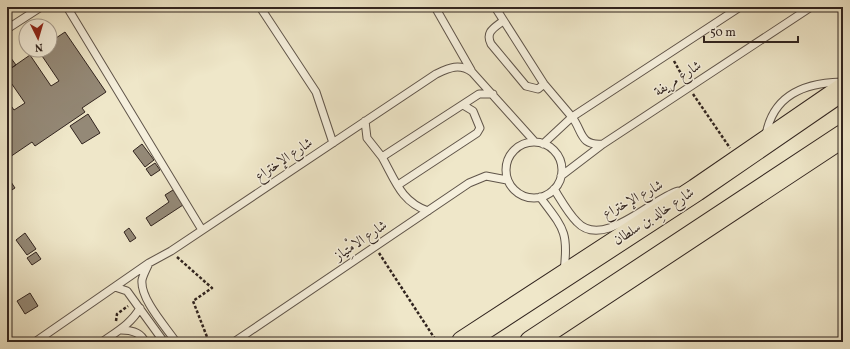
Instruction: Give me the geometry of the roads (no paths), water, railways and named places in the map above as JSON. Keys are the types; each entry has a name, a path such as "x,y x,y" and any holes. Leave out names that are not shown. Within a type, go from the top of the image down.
{"main road":[{"name":"شارع خالِد بن سلطان","path":"463,342 696,190 765,141 843,89"},
{"path":"531,342 843,136"}],"lane":[{"path":"7,29 41,7"},
{"path":"67,7 202,230"},
{"path":"260,7 316,92 333,143"},
{"path":"435,7 472,72 535,142"},
{"path":"494,7 544,84 577,124 578,131 582,138 588,143 603,144"},
{"path":"543,144 572,117 740,7"},
{"name":"شارع مريفة","path":"561,176 603,144 811,7"},
{"path":"503,21 491,30 489,36 491,44 526,86 538,89 544,84"},
{"name":"شارع الإختراع","path":"35,342 149,263 171,251 444,70 458,66 466,67 472,72"},
{"path":"765,141 769,120 776,109 786,99 797,91 811,85 843,82"},
{"path":"382,157 479,94 493,94"},
{"path":"398,185 477,133 480,128 473,111 463,104"},
{"path":"364,122 366,138 382,157 406,199 416,207 428,211"},
{"path":"535,142 543,144 556,153 560,160 561,176 554,189 540,197 532,198 517,192 507,180 506,164 514,150 520,145 535,142"},
{"name":"شارع الامْتِياز","path":"234,342 376,248 469,183 486,176 507,180"},
{"name":"شارع الإختراع","path":"554,189 577,222 592,230 613,227 668,195 677,192 696,190"},
{"path":"540,197 565,233 566,253 564,276"},
{"path":"149,263 142,280 142,290 176,342"},
{"path":"112,289 127,291 164,342"},
{"path":"102,342 118,331 136,315 140,308"},
{"path":"118,331 132,330 145,342"}]}
